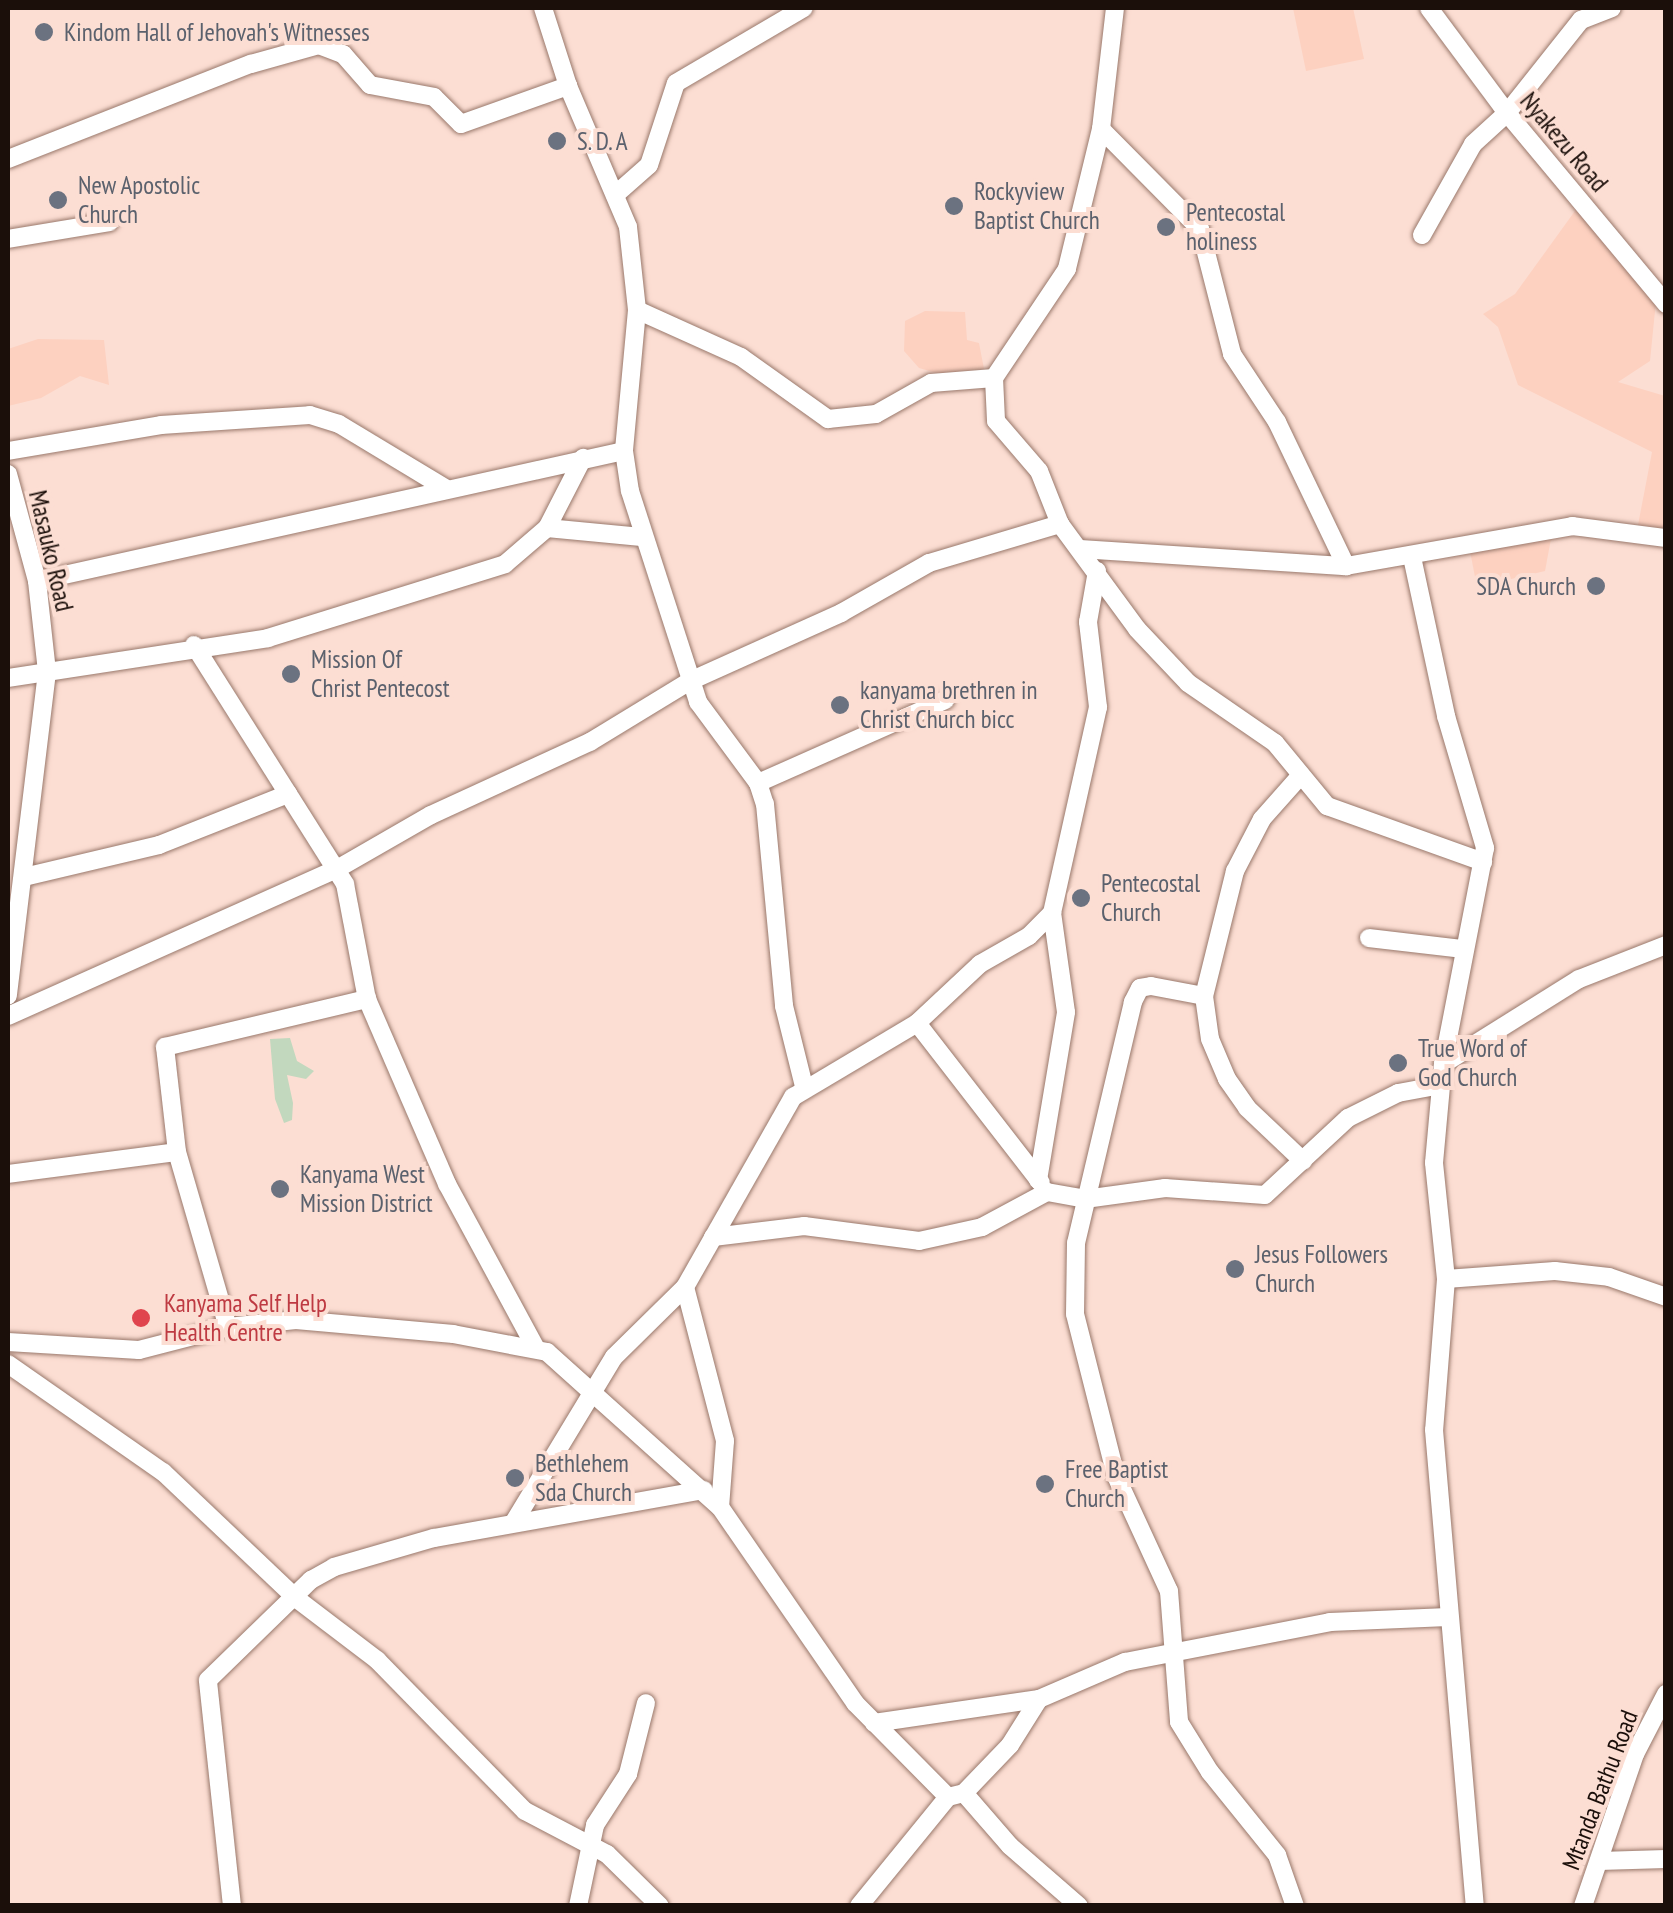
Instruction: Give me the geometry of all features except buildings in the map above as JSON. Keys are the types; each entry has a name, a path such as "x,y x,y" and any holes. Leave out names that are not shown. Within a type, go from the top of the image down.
{"street":[{"path":"544,8 568,86 628,226 637,310 624,451 642,538 690,681 707,722 758,783 770,825 784,1006 804,1086"},
{"path":"615,195 649,166 676,83 804,8"},
{"path":"1115,8 1101,129 1067,269 994,378 996,421 1039,471 1060,524 1166,663 1260,730 1327,806 1483,862"},
{"name":"Nyakezu Road","path":"1429,8 1507,114 1666,304"},
{"path":"1422,235 1458,164 1507,114 1581,20 1612,8"},
{"path":"8,159 251,64 319,45 343,54 370,85 434,97 461,124 568,86"},
{"path":"1101,129 1200,228 1238,368 1277,422 1346,566"},
{"path":"8,239 110,222"},
{"path":"637,310 728,349 828,419 876,414 930,383 994,378"},
{"path":"8,451 160,424 310,415 340,424 444,488"},
{"path":"37,581 624,451"},
{"path":"8,678 194,645 268,638 505,564 547,528 583,458"},
{"name":"Masauko Road","path":"8,474 16,544 37,581 47,672 8,996"},
{"path":"8,1016 337,870 480,789 590,742 690,681 841,613 928,562 1060,524"},
{"path":"1080,549 1346,566 1572,526 1666,538"},
{"path":"547,528 642,538"},
{"path":"1412,557 1483,862 1443,1064 1434,1163 1446,1278 1434,1430 1475,1906"},
{"path":"713,1237 804,1226 897,1240 944,1239 982,1227 1043,1186 1066,1012 1052,913 1098,707 1088,622 1096,570"},
{"path":"194,645 337,870 367,999 446,1184 535,1347"},
{"path":"758,783 945,700"},
{"path":"1301,775 1262,819 1235,871 1204,996 1210,1039 1227,1079 1247,1108 1303,1161"},
{"path":"24,876 143,850 288,794"},
{"path":"514,1522 614,1358 685,1288 804,1086 917,1022 980,964 1029,936 1052,913"},
{"path":"1370,938 1463,949"},
{"path":"1443,1064 1578,979 1666,945"},
{"path":"1204,996 1140,988 1076,1243 1075,1314 1116,1476 1169,1591 1177,1648 1176,1703 1186,1737 1277,1854 1295,1906"},
{"path":"228,1327 178,1152 165,1046 367,999"},
{"path":"917,1022 1043,1186 1085,1199 1165,1188 1266,1194 1348,1118 1376,1102 1442,1085"},
{"path":"8,1174 178,1152"},
{"path":"1446,1278 1592,1274 1666,1297"},
{"path":"685,1288 725,1442 720,1507"},
{"path":"8,1342 139,1350 228,1327 335,1322 535,1347 561,1360 720,1507 874,1722 1079,1906"},
{"path":"8,1364 163,1472 297,1599 377,1660 526,1811 617,1862 660,1906"},
{"path":"232,1906 208,1680 297,1599 311,1580 334,1567 514,1522 704,1490"},
{"path":"874,1722 1039,1699 1177,1648 1330,1622 1448,1617"},
{"name":"Mtanda Bathu Road","path":"1583,1906 1642,1738 1666,1694"},
{"path":"859,1906 956,1795 1010,1745 1039,1699"},
{"path":"578,1906 589,1844 628,1774 646,1703"},
{"path":"1598,1862 1666,1859"}],"shaded area":[{"path":"1293,8 1353,8 1364,59 1306,71"},
{"path":"1580,204 1656,301 1650,361 1618,382 1665,396 1665,531 1638,525 1652,452 1518,385 1498,327 1483,314 1515,294"},
{"path":"925,311 965,312 967,340 979,343 984,369 940,374 919,368 904,351 905,321"},
{"path":"38,339 104,340 109,385 80,376 41,398 8,406 8,349"},
{"path":"1552,533 1545,571 1477,587 1469,546"}],"green space":[{"path":"290,1038 297,1061 314,1071 306,1079 287,1075 292,1120 284,1123 275,1099 270,1039"}],"place":[{"name":"Kindom Hall of Jehovah's Witnesses","path":"44,32"},
{"name":"S. D. A","path":"557,141"},
{"name":"New Apostolic Church","path":"58,200"},
{"name":"Rockyview Baptist Church","path":"954,206"},
{"name":"Pentecostal holiness","path":"1166,227"},
{"name":"SDA Church","path":"1596,586"},
{"name":"Mission Of Christ Pentecost","path":"291,674"},
{"name":"kanyama brethren in Christ Church bicc","path":"840,705"},
{"name":"Pentecostal Church","path":"1081,898"},
{"name":"True Word of God Church","path":"1398,1063"},
{"name":"Kanyama West Mission District","path":"280,1189"},
{"name":"Jesus Followers Church","path":"1235,1269"},
{"name":"Kanyama Self Help Health Centre","path":"141,1318"},
{"name":"Bethlehem Sda Church","path":"515,1478"},
{"name":"Free Baptist Church","path":"1045,1484"}]}
